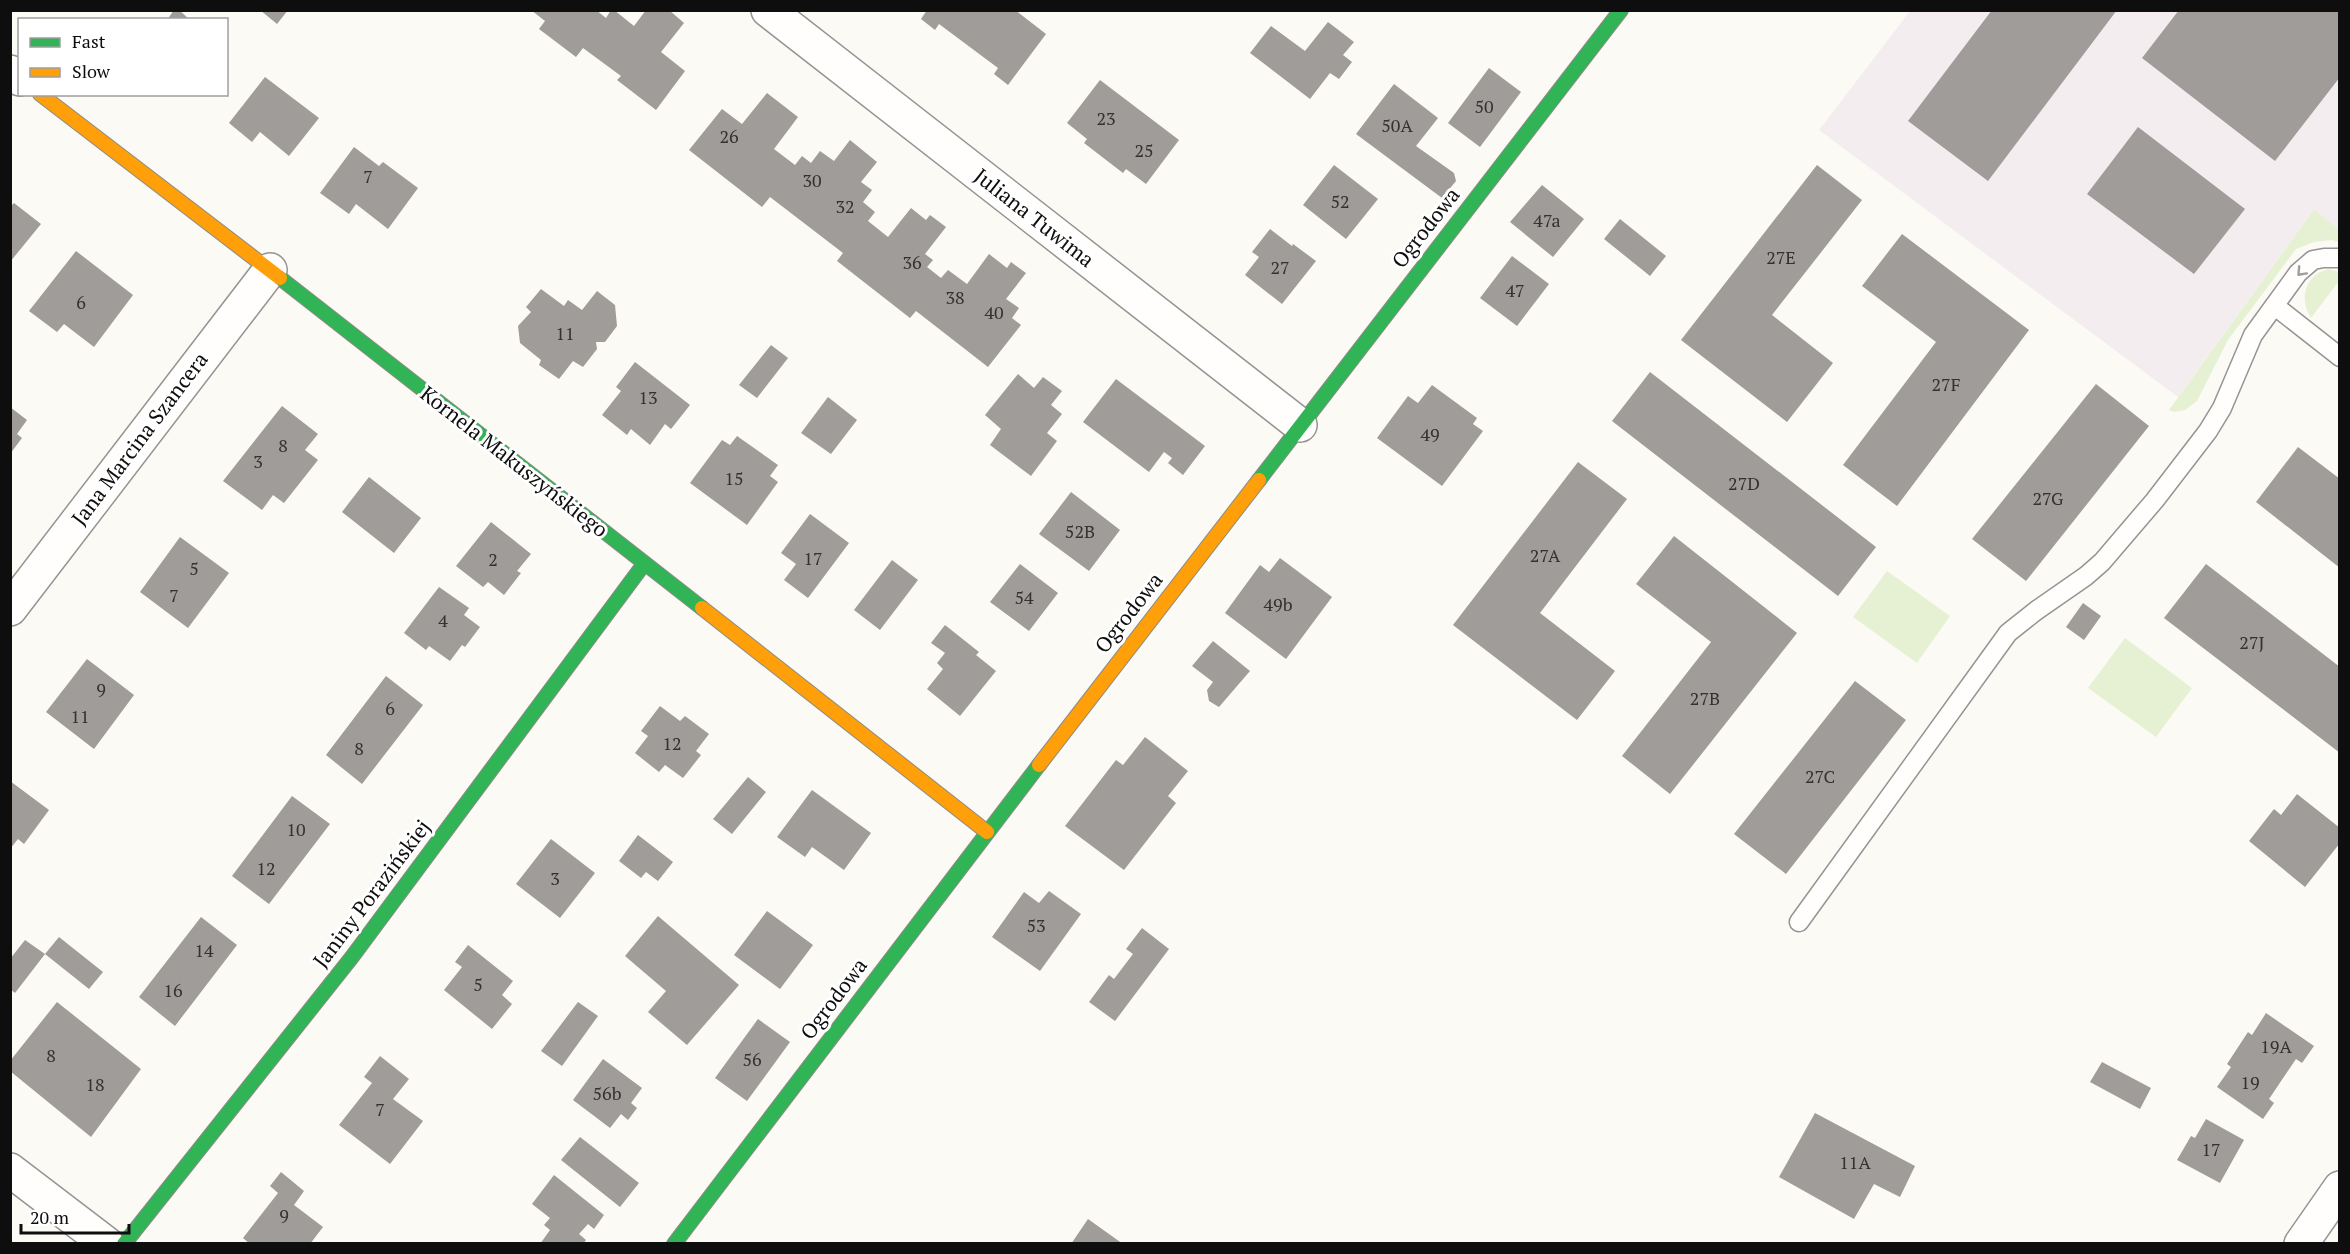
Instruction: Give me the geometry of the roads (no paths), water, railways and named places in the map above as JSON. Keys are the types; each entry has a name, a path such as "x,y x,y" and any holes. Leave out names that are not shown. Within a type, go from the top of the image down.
{"street":[{"name":"Juliana Tuwima","path":"768,10 1300,425"},
{"name":"Ogrodowa","path":"674,1244 987,832 1621,10"},
{"name":"Kornela Makuszyńskiego","path":"43,96 270,270 987,832"},
{"name":"Jana Marcina Szancera","path":"10,609 270,270"},
{"name":"Janiny Porazińskiej","path":"124,1244 352,957 644,564"},
{"path":"10,1170 107,1244"},
{"path":"2301,1244 2340,1188"}],"lane":[{"path":"1799,922 2008,633 2102,562 2155,500 2216,419 2253,335 2298,273 2313,260 2340,258"},
{"path":"2275,306 2340,357"}]}
